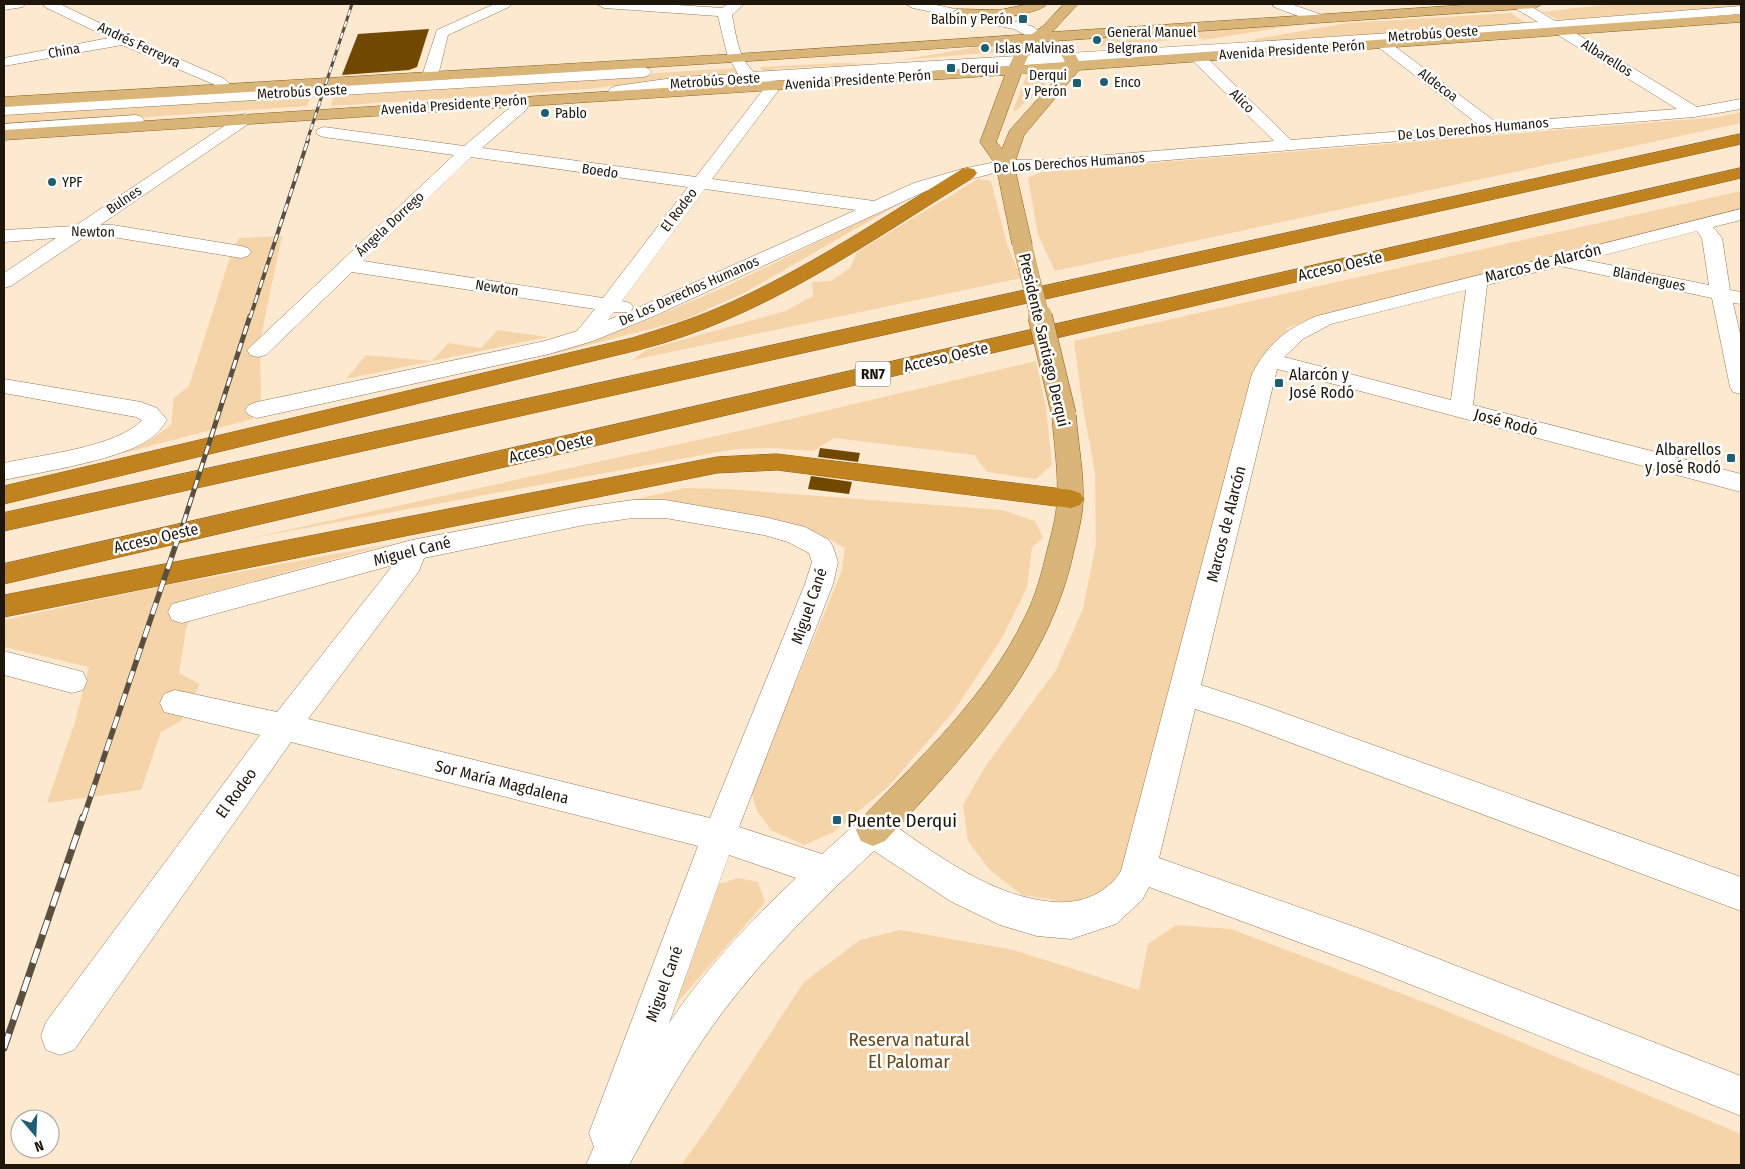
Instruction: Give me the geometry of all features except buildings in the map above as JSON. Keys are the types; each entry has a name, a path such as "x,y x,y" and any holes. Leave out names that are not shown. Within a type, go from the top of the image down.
{"highway":[{"path":"4,522 1741,139"},
{"path":"4,495 684,330 739,308 784,284 968,173"},
{"name":"Acceso Oeste","path":"4,574 1741,173"},
{"path":"4,606 717,464 777,462 1070,499"}],"main road":[{"path":"957,13 1005,12 1023,10 1040,4"},
{"path":"1037,37 1034,25 1035,20 1049,4"},
{"path":"1017,62 1026,45 1048,29 1071,4"},
{"name":"Avenida Presidente Perón","path":"4,102 430,76 737,62 1037,37 1526,6"},
{"name":"Avenida Presidente Perón","path":"4,135 769,85 1017,62 1070,59 1197,57 1383,44 1557,28 1741,18"},
{"path":"1004,166 1016,134 1067,78 1070,59 1055,44 1037,37"},
{"name":"Presidente Santiago Derqui","path":"873,830 968,728 1013,669 1046,607 1062,554 1070,499 1064,415 1004,166 988,142 1017,62"}],"street":[{"path":"4,6 18,4"},
{"name":"Andrés Ferreyra","path":"50,4 124,40 218,81 226,88"},
{"path":"430,76 442,33 504,4"},
{"path":"604,4 731,8 737,62 751,78 769,85"},
{"path":"913,4 1018,26 1029,30 1037,37"},
{"path":"1279,4 1317,18"},
{"name":"Metrobús Oeste","path":"1070,59 1234,40 1344,21 1526,6 1549,9"},
{"name":"Albarellos","path":"1526,6 1557,28 1694,112"},
{"name":"Metrobús Oeste","path":"1070,59 1482,31 1557,28 1741,10"},
{"name":"China","path":"4,62 124,40"},
{"name":"Metrobús Oeste","path":"841,61 989,41"},
{"name":"Aldecoa","path":"1383,44 1492,127"},
{"name":"Alico","path":"1197,57 1287,145"},
{"name":"Metrobús Oeste","path":"4,110 737,62 1017,62"},
{"name":"Metrobús Oeste","path":"616,91 680,82 948,64 1017,62"},
{"name":"Metrobús Oeste","path":"4,129 616,91 769,85"},
{"name":"El Rodeo","path":"585,336 607,304 770,91 769,85"},
{"name":"Ángela Dorrego","path":"258,350 466,153 520,106 523,101"},
{"name":"De Los Derechos Humanos","path":"257,410 549,347 585,336 647,312 920,187 968,173 1004,166 1047,166 1492,127 1694,112 1741,104"},
{"name":"Bulnes","path":"4,282 246,119"},
{"name":"Boedo","path":"324,132 877,208"},
{"name":"Marcos de Alarcón","path":"873,830 936,876 986,902 1034,917 1075,922 1104,912 1120,900 1132,886 1144,853 1263,374 1270,360 1286,340 1303,329 1324,320 1741,214"},
{"path":"1701,223 1712,238 1731,296 1741,386"},
{"name":"Newton","path":"4,236 78,231 113,231 241,252"},
{"name":"Blandengues","path":"1556,260 1731,296"},
{"name":"Newton","path":"347,265 607,304 647,312"},
{"path":"1460,411 1477,280"},
{"path":"1426,294 1453,302 1473,316"},
{"name":"José Rodó","path":"1270,360 1741,484"},
{"path":"4,386 141,410 149,413 155,420 152,427 122,444 4,471"},
{"name":"Miguel Cané","path":"182,612 412,550 584,516 633,509 666,509 764,526 796,534 820,547 824,562 820,584 719,836 597,1165"},
{"name":"El Rodeo","path":"60,1036 284,727 409,564 412,550"},
{"path":"4,663 72,681"},
{"path":"1184,693 1245,712 1741,894"},
{"name":"Sor María Magdalena","path":"175,703 284,727 719,836 825,871"},
{"name":"Presidente Santiago Derqui","path":"606,1165 671,1054 724,979 825,871 873,830"},
{"path":"1138,867 1369,950 1741,1096"}],"green space":[{"path":"1611,4 1741,4 1741,6 1559,20 1542,12"},
{"path":"1511,13 1526,23 1467,29 1255,43 1255,39 1348,23"},
{"path":"1329,20 1203,40 1200,38 1099,46 1093,39"},
{"path":"1004,45 999,52 901,60 982,46"},
{"path":"843,63 865,64 774,69 775,74 763,75 760,67"},
{"path":"736,68 738,76 647,82 588,89 331,106 334,94"},
{"path":"1058,73 1015,112 1013,110 1027,74"},
{"path":"311,95 307,106 4,127 4,109"},
{"path":"1741,112 1741,123 1055,271 1038,235 1028,178 1041,172 1719,117"},
{"path":"978,179 991,181 1007,244 1021,278 633,360 646,350 785,311 813,296 812,282 831,281 850,268 857,252"},
{"path":"1741,191 1741,208 1323,314 1285,329 1288,330 1260,359 1129,866 1115,887 1085,905 1022,895 990,870 968,841 963,805 985,767 1056,670 1083,609 1096,543 1095,472 1083,408 1074,341"},
{"path":"899,204 744,293 681,321 542,357 632,326 723,288"},
{"path":"282,236 260,341 261,406 252,419 120,454 149,441 171,425 174,398 189,386 231,254 239,238"},
{"path":"498,330 548,337 346,379 366,355 432,361 448,343 481,348"},
{"path":"1036,361 1046,408 1052,465 1036,479 987,472 974,455 834,438 813,451 772,448 735,449 246,539 757,427"},
{"path":"616,364 240,443 237,443"},
{"path":"685,488 727,489 1002,510 1035,521 1043,538 1032,547 1027,588 1002,638 954,711 889,786 832,833 804,845 771,830 757,811 751,791 841,573 845,548 831,540 754,517 632,500"},
{"path":"389,544 199,596 186,629 179,673 200,684 181,721 161,732 141,790 47,803 75,722 89,667 4,647 4,620 152,588"},
{"path":"738,878 758,882 765,902 677,1003 719,884"},
{"name":"Reserva natural El Palomar","path":"1176,925 1231,929 1442,1009 1741,1134 1741,1165 681,1165 715,1118 804,982 860,940 900,930 1014,950 1139,990 1148,944"}],"railway":[{"path":"307,141 352,4"},
{"path":"250,318 308,140"},
{"path":"178,540 250,316"},
{"path":"83,819 178,538"},
{"path":"4,1048 83,817"}],"place":[{"name":"Balbín y Perón","path":"1023,19"},
{"name":"General Manuel Belgrano","path":"1097,40"},
{"name":"Islas Malvinas","path":"985,48"},
{"name":"Derqui","path":"951,68"},
{"name":"Enco","path":"1104,82"},
{"name":"Derqui y Perón","path":"1077,83"},
{"name":"Pablo","path":"545,113"},
{"name":"YPF","path":"52,182"},
{"name":"Alarcón y José Rodó","path":"1279,383"},
{"name":"Albarellos y José Rodó","path":"1731,458"},
{"name":"Puente Derqui","path":"837,820"}]}
